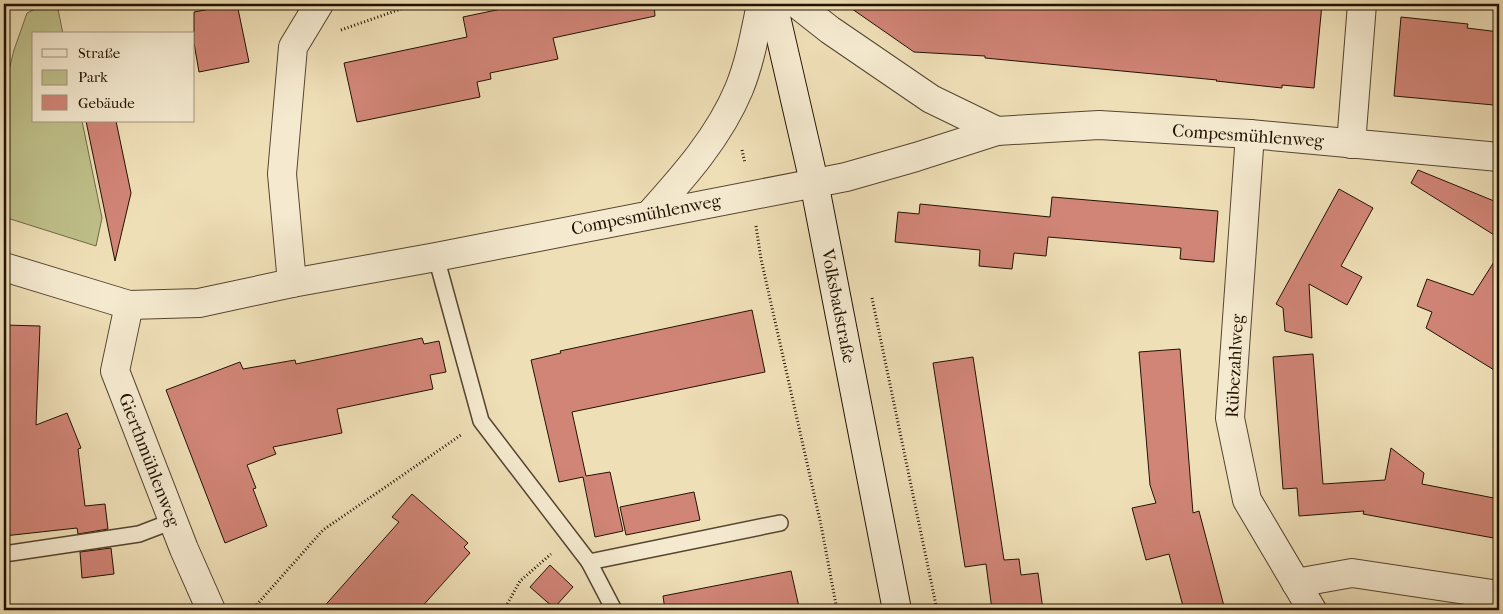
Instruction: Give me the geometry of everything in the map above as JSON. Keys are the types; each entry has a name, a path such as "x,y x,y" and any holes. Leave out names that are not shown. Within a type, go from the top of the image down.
{"street":[{"path":"292,283 282,174 293,47 319,4"},
{"path":"650,214 686,173 719,127 746,68 761,4"},
{"name":"Volksbadstraße","path":"773,4 814,182 897,610"},
{"name":"Compesmühlenweg","path":"796,4 830,30 931,99 997,131"},
{"path":"1351,144 1362,4"},
{"name":"Compesmühlenweg","path":"4,267 129,305 199,303 292,283 436,257 846,177 997,131 1099,125 1250,134 1499,158"},
{"name":"Rübezahlweg","path":"1250,134 1230,418 1247,500 1312,610"},
{"name":"Gierthmühlenweg","path":"129,305 115,371 173,521 211,610"},
{"path":"1296,583 1352,573 1499,595"}],"lane":[{"path":"436,257 480,421 589,562 614,610"},
{"path":"4,554 139,534 173,521"},
{"path":"589,562 780,523"}],"path":[{"path":"340,30 415,4"},
{"path":"732,102 752,194 761,259 821,525 837,610"},
{"path":"252,610 323,530 480,421"},
{"path":"504,610 520,580 570,537"}],"green space":[{"path":"45,4 57,4 63,32 32,32 32,122 82,122 102,218 96,246 4,217 4,89 14,50 27,13"}],"building":[{"path":"237,4 249,62 199,72 195,49 194,12"},
{"path":"525,4 654,4 655,16 553,38 558,59 490,73 491,79 477,82 480,97 357,122 344,63 467,37 463,17"},
{"path":"845,4 1322,4 1314,88 1282,85 1282,88 985,58 985,56 914,52"},
{"path":"1401,17 1468,24 1467,28 1499,32 1494,105 1394,96"},
{"path":"86,122 116,122 131,193 115,261"},
{"path":"1418,170 1499,203 1499,238 1411,183"},
{"path":"1339,189 1373,208 1341,266 1362,277 1347,305 1309,284 1312,338 1285,331 1283,308 1276,304"},
{"path":"1052,197 1218,211 1214,262 1180,259 1181,248 1048,237 1046,256 1014,253 1012,269 979,266 980,250 895,242 898,212 919,214 920,204 1050,217"},
{"path":"1499,254 1499,373 1426,328 1432,312 1417,306 1427,279 1473,295"},
{"path":"752,310 765,372 572,412 586,476 610,472 623,531 595,537 583,477 559,482 531,360 561,353 560,351"},
{"path":"4,325 40,326 36,425 67,413 81,448 78,449 85,506 105,504 108,529 78,534 77,528 4,536"},
{"path":"422,338 424,344 439,341 446,372 430,375 433,389 337,409 342,433 273,447 276,454 247,465 256,488 253,489 267,526 225,543 166,390 240,362 243,369 295,360 296,364"},
{"path":"1180,349 1193,513 1199,511 1225,610 1184,610 1169,554 1146,560 1132,508 1156,503 1150,485 1139,352"},
{"path":"1313,354 1323,484 1385,480 1391,448 1424,473 1422,484 1499,499 1499,539 1363,514 1364,511 1299,516 1297,488 1283,489 1273,357"},
{"path":"973,357 1004,560 1019,559 1021,575 1038,573 1043,610 992,610 986,564 965,567 933,363"},
{"path":"694,492 700,520 626,535 620,507"},
{"path":"412,494 468,543 464,547 470,553 419,610 321,610 399,522 392,517"},
{"path":"111,548 114,574 82,578 80,552"},
{"path":"550,565 573,587 554,608 530,587"},
{"path":"791,571 799,607 783,610 665,610 663,596"}]}
